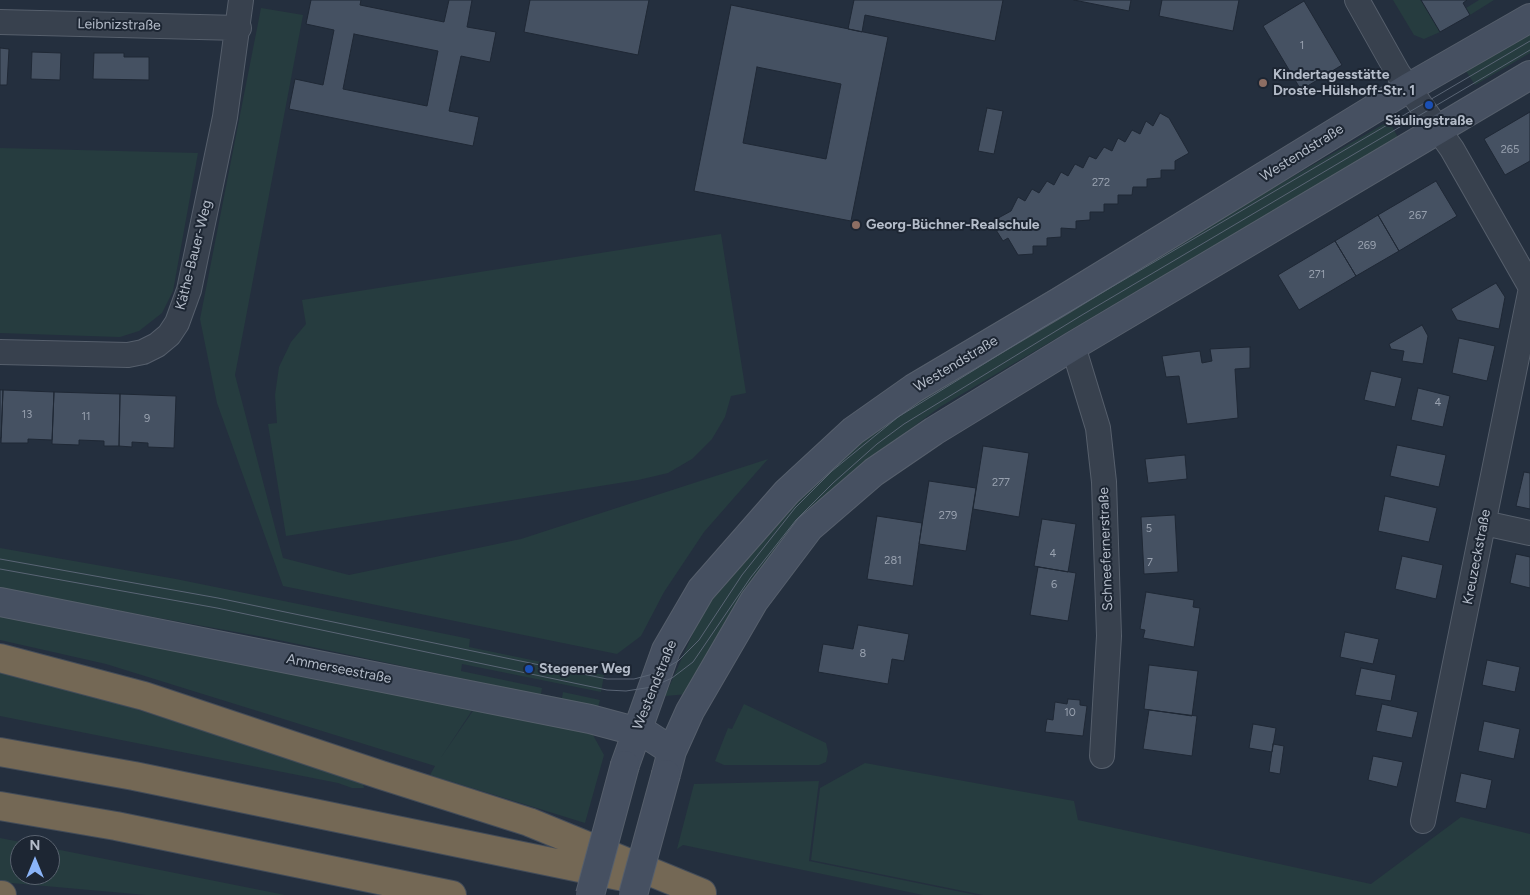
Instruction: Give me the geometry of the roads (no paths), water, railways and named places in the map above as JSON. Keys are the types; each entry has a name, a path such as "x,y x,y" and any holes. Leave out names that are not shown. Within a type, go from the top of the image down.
{"highway":[{"path":"0,658 144,696 529,822 708,894"},
{"path":"0,752 134,776 708,894"},
{"path":"0,806 116,826 452,895"}],"main road":[{"name":"Westendstraße","path":"590,895 625,765 666,650 701,590 787,492 854,430 914,388 1060,302 1408,88 1530,18"},
{"path":"633,895 669,762 698,697 754,601 809,528 874,472 934,431 1073,346 1432,120 1530,75"},
{"name":"Ammerseestraße","path":"0,602 590,719 646,734 669,762"}],"street":[{"name":"Käthe-Bauer-Weg","path":"0,352 128,354 143,352 157,345 177,323 189,290 225,117 241,0"},
{"path":"1357,0 1408,88 1452,149 1530,286"},
{"name":"Leibnizstraße","path":"0,22 238,28"},
{"name":"Kreuzeckstraße","path":"1423,821 1530,293"},
{"name":"Schneefernerstraße","path":"1073,346 1098,428 1104,482 1109,636 1102,756"},
{"path":"1484,523 1530,533"}],"tram line":[{"path":"0,559 218,598 607,679 634,679 657,673 678,661 699,640 742,575 795,508 832,471 898,417 1042,328 1530,41"},
{"path":"0,569 217,608 607,690 626,691 652,687 672,678 693,662 751,577 796,520 833,483 877,444 904,424 1082,315 1530,50"}],"place":[{"name":"Kindertagesstätte Droste-Hülshoff-Str. 1","path":"1263,83"},
{"name":"Säulingstraße","path":"1429,105"},
{"name":"Georg-Büchner-Realschule","path":"856,225"},
{"name":"Stegener Weg","path":"529,669"}]}
